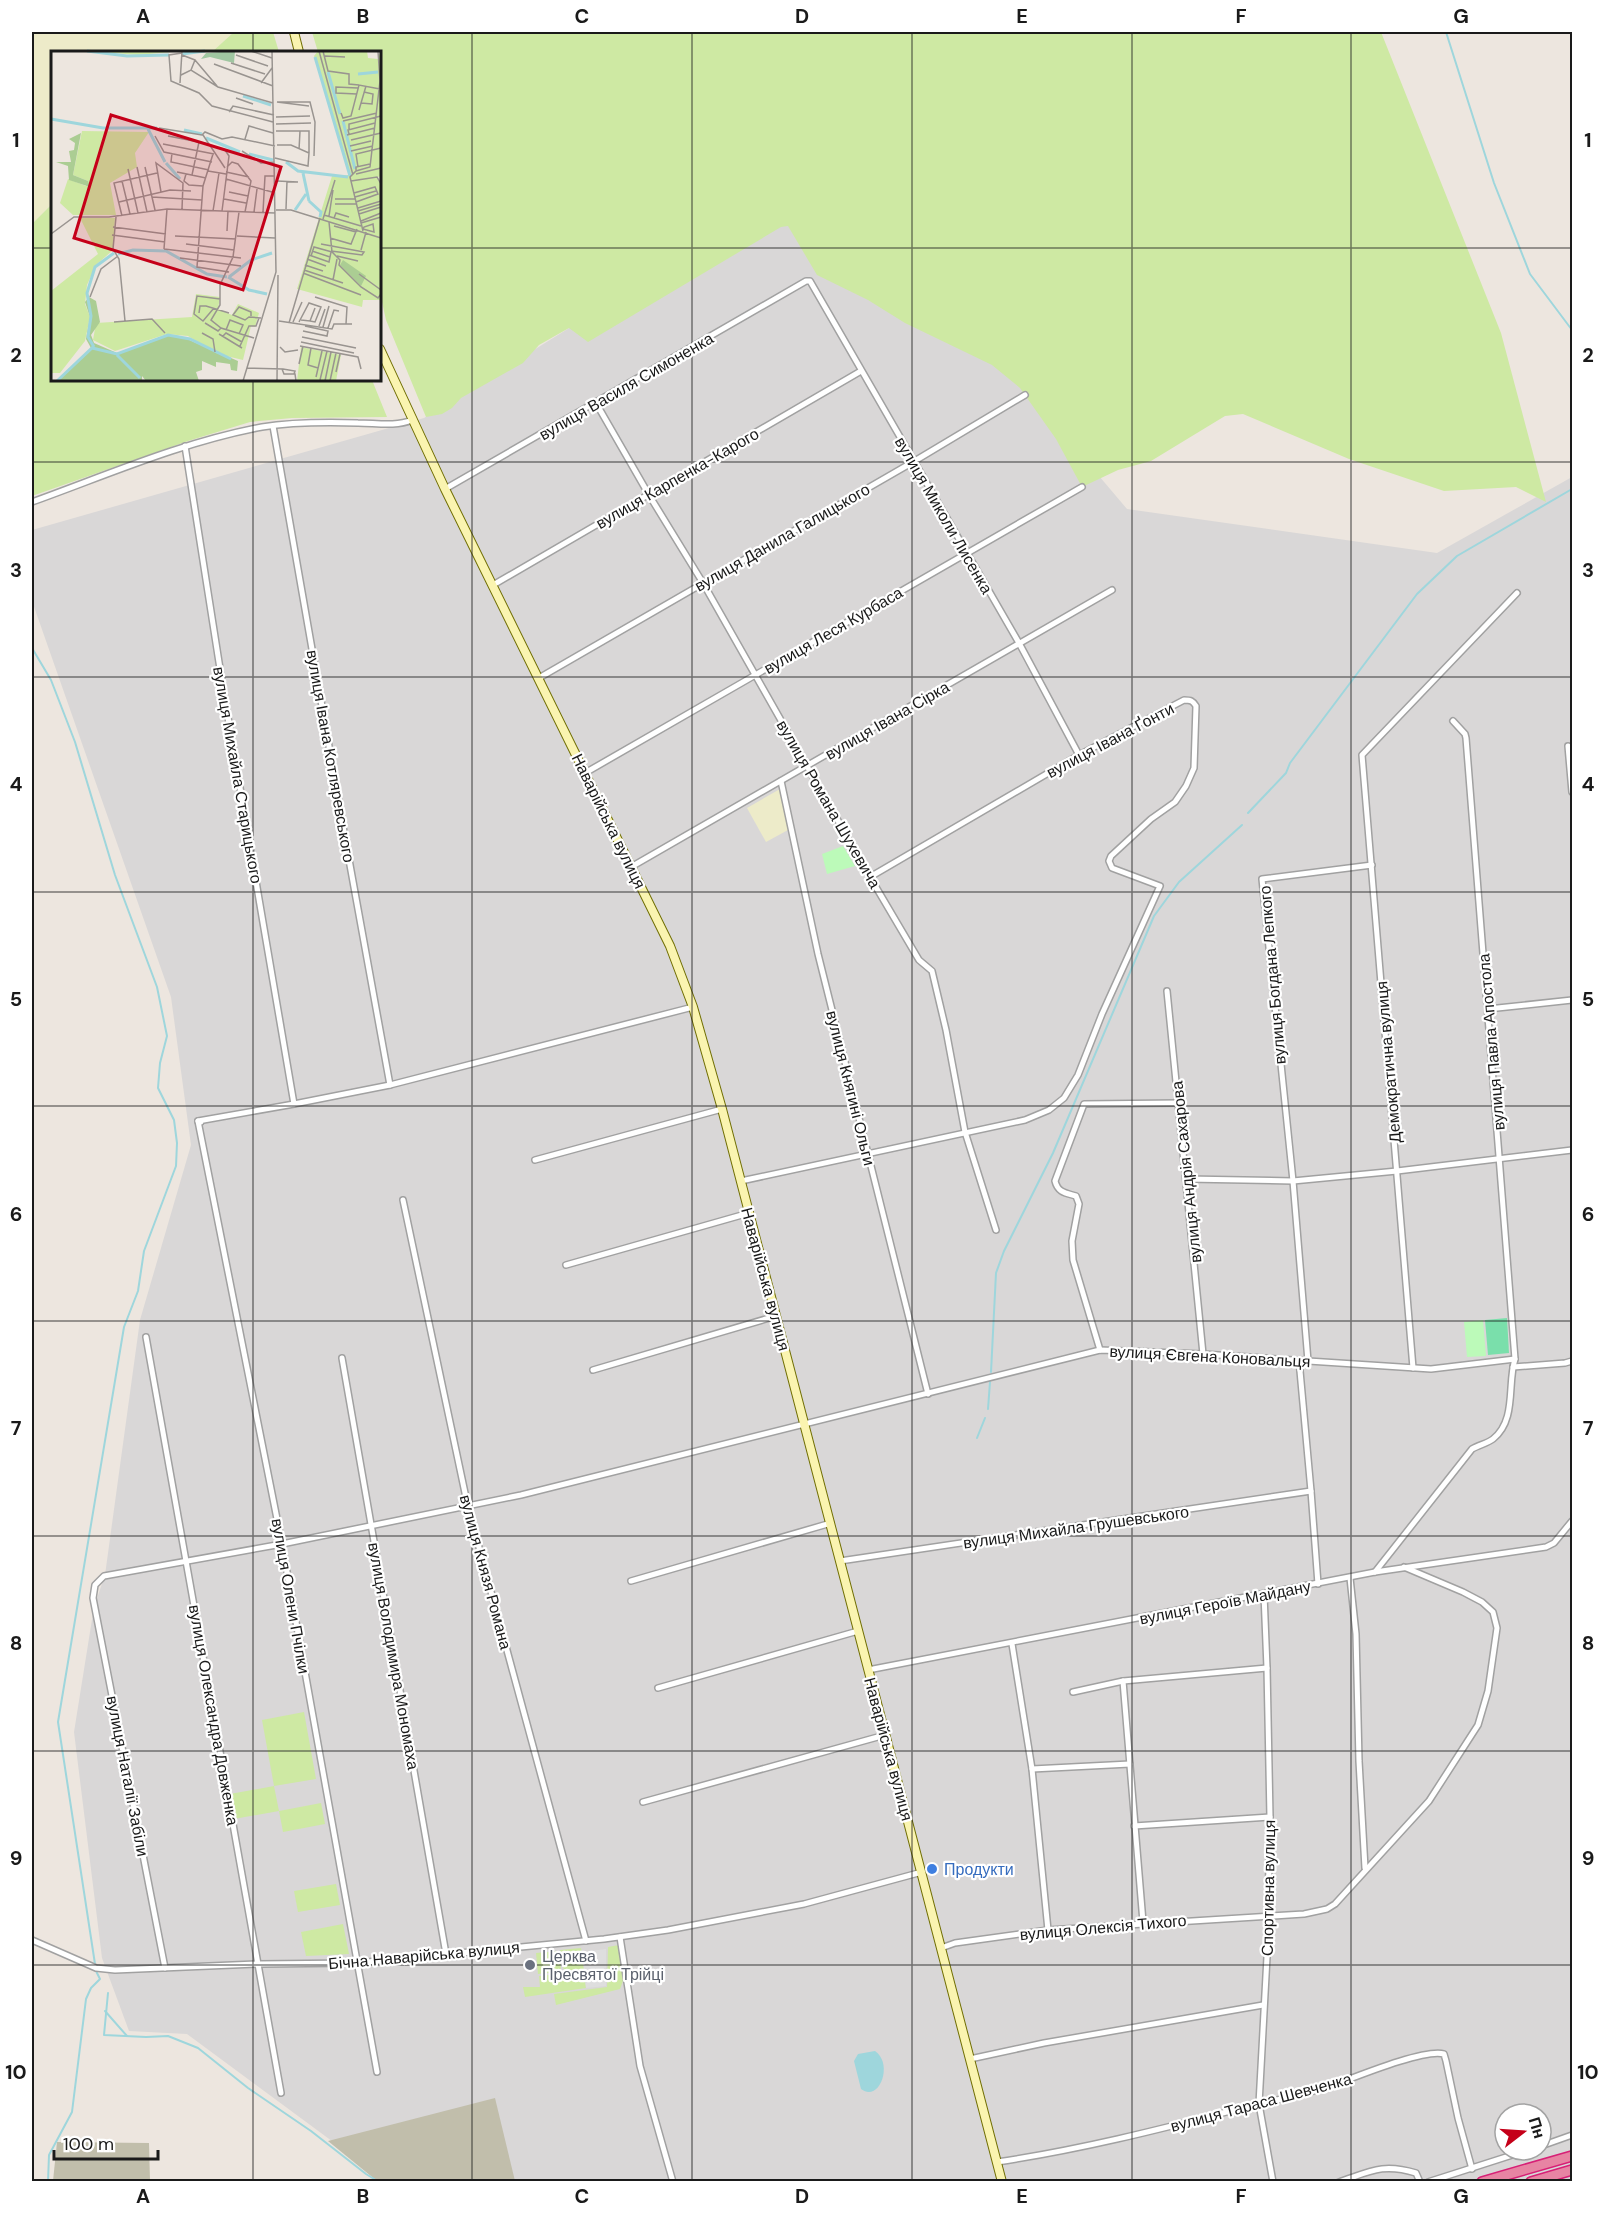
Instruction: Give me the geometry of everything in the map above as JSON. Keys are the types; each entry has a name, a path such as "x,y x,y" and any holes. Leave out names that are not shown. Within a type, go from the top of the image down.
{"highway":[{"path":"1482,2181 1572,2156"},
{"path":"1531,2181 1572,2170"}],"street":[{"path":"294,32 299,51"},
{"name":"вулиця Миколи Лисенка","path":"806,281 814,284 861,371 1019,643 1079,755"},
{"name":"вулиця Василя Симоненка","path":"445,489 806,281"},
{"name":"Наварійська вулиця","path":"381,351 445,489 670,946 693,1007 723,1109 1002,2181"},
{"name":"вулиця Карпенка-Карого","path":"493,585 861,371"},
{"name":"вулиця Данила Галицького","path":"538,678 914,462 1024,395"},
{"name":"вулиця Романа Шухевича","path":"596,403 703,583 919,960 932,971 946,1030 965,1132 996,1230"},
{"path":"32,502 185,446 227,435 273,426 309,423 396,424 412,420"},
{"name":"вулиця Івана Котляревського","path":"273,426 390,1085"},
{"name":"вулиця Михайла Старицького","path":"185,446 226,705 294,1104"},
{"name":"вулиця Леся Курбаса","path":"585,773 1082,488"},
{"name":"вулиця Івана Сірка","path":"631,867 1112,590"},
{"name":"Демократична вулиця","path":"1413,1368 1362,755 1517,593"},
{"name":"вулиця Івана Ґонти","path":"870,877 1079,755 1184,700 1194,702 1196,706 1194,768 1186,786 1175,802 1151,819 1109,861 1112,868 1160,886 1102,1014 1078,1075 1064,1098 1049,1110 1025,1120 965,1132"},
{"name":"вулиця Павла Апостола","path":"1375,1572 1472,1449 1492,1440 1504,1426 1510,1406 1515,1359 1466,738 1454,722"},
{"path":"1568,746 1572,792"},
{"name":"вулиця Княгині Ольги","path":"781,781 818,954 928,1394"},
{"name":"вулиця Богдана Лепкого","path":"1308,1361 1293,1181 1262,879 1372,865"},
{"name":"вулиця Андрія Сахарова","path":"1167,991 1203,1354"},
{"path":"1488,1009 1572,1000"},
{"path":"294,1104 390,1085 693,1007"},
{"path":"1100,1350 1073,1260 1072,1241 1078,1199 1076,1196 1061,1192 1055,1181 1084,1104 1179,1103"},
{"name":"вулиця Олени Пчілки","path":"294,1104 200,1121 282,1544 377,2072"},
{"path":"535,1160 723,1109"},
{"path":"741,1181 965,1132"},
{"path":"1187,1179 1293,1181 1397,1172 1572,1150"},
{"name":"вулиця Князя Романа","path":"403,1200 468,1507 586,1941"},
{"path":"566,1264 749,1213"},
{"path":"594,1370 776,1316"},
{"name":"вулиця Олександра Довженка","path":"146,1337 281,2093"},
{"name":"вулиця Євгена Коновальця","path":"95,1585 104,1576 282,1544 521,1495 1100,1350 1203,1354 1431,1369 1515,1359"},
{"name":"вулиця Володимира Мономаха","path":"342,1358 446,1954"},
{"path":"1299,1360 1318,1584"},
{"path":"1513,1367 1572,1361"},
{"name":"вулиця Михайла Грушевського","path":"840,1561 1311,1491"},
{"name":"вулиця Героїв Майдану","path":"868,1670 1012,1644 1375,1572 1546,1547 1554,1543 1572,1521"},
{"path":"631,1581 831,1523"},
{"name":"вулиця Олексія Тихого","path":"941,1948 956,1943 1048,1930 1143,1922 1304,1914 1327,1909 1335,1904 1429,1801 1479,1725 1488,1691 1497,1628 1493,1612 1482,1602 1404,1567"},
{"path":"1350,1578 1356,1634 1359,1761 1365,1869"},
{"name":"вулиця Наталії Забіли","path":"95,1585 93,1598 165,1968"},
{"name":"Спортивна вулиця","path":"1264,1594 1270,1816 1267,1957 1259,2103 1273,2181"},
{"path":"658,1688 858,1631"},
{"path":"1012,1644 1032,1769 1048,1930"},
{"path":"1073,1692 1124,1681 1267,1668"},
{"path":"1124,1681 1143,1922"},
{"path":"643,1802 885,1736"},
{"path":"1032,1769 1130,1764"},
{"path":"1134,1826 1270,1816"},
{"name":"Бічна Наварійська вулиця","path":"32,1941 96,1968 115,1970 258,1964 357,1964 620,1937 804,1904 922,1872"},
{"path":"620,1937 640,2066 673,2181"},
{"path":"970,2059 1044,2043 1263,2005"},
{"name":"вулиця Тараса Шевченка","path":"997,2162 1039,2156 1149,2132 1314,2091 1414,2057 1439,2053 1444,2054 1446,2061 1472,2169"},
{"path":"1553,2142 1572,2135"},
{"path":"1428,2181 1493,2162"},
{"path":"1339,2181 1373,2170 1391,2168 1416,2174 1420,2181"}],"shaded area":[{"path":"32,32 234,32 213,51 51,51 51,205 32,224"},
{"path":"769,204 988,345 1127,509 1437,553 1572,477 1572,2181 386,2181 187,2034 129,2031 102,1958 74,1732 94,1607 105,1575 140,1320 191,1145 171,997 32,601 32,530 424,418"},
{"path":"780,789 788,830 766,842 747,808"},
{"path":"606,1949 606,1986 586,1988 582,1952"},
{"path":"495,2098 515,2181 377,2181 328,2141"},
{"path":"57,2142 149,2143 150,2181 53,2181"}],"green space":[{"path":"234,32 273,32 279,51 213,51"},
{"path":"312,32 1381,32 1501,333 1546,502 1516,487 1444,491 1349,459 1243,414 1225,416 1151,461 1118,470 1082,487 1056,439 1020,388 992,365 905,323 868,300 817,275 788,226 781,227 588,342 569,328 539,345 523,363 461,398 452,408 442,414 426,417 386,320 381,298 381,51 318,51"},
{"path":"51,205 51,381 372,381 387,417 292,418 250,422 188,441 32,496 32,224"},
{"path":"843,846 855,866 827,874 822,854"},
{"path":"1507,1318 1509,1353 1488,1355 1485,1320"},
{"path":"1483,1320 1486,1356 1467,1357 1464,1322"},
{"path":"304,1712 316,1779 274,1786 262,1720"},
{"path":"274,1786 279,1811 234,1819 230,1794"},
{"path":"321,1803 325,1824 283,1832 279,1811"},
{"path":"336,1884 340,1905 298,1912 294,1891"},
{"path":"343,1924 349,1954 306,1956 301,1932"},
{"path":"619,1945 623,1981 620,1989 556,2005 554,1994 607,1987 608,1947"},
{"path":"581,1948 584,1969 567,1971 563,1968 560,1950"},
{"path":"558,1951 561,1968 558,1972 538,1974 536,1953"},
{"path":"584,1971 586,1988 525,1997 523,1987 540,1987 539,1976 558,1974 566,1976 567,1973"}],"water":[{"path":"875,2051 881,2057 884,2072 878,2087 868,2092 861,2089 854,2061 858,2054"}],"waterway":[{"path":"1446,32 1494,183 1530,274 1572,330"},
{"path":"1248,813 1286,773 1290,763 1417,594 1457,556 1572,489"},
{"path":"32,648 51,680 75,742 115,875 157,987 167,1036 160,1063 158,1088 174,1120 177,1143 176,1166 144,1251 138,1291 124,1327 58,1722 95,1964"},
{"path":"991,1372 996,1273 1004,1251 1053,1153 1154,916 1179,882 1242,825"},
{"path":"988,1409 990,1382"},
{"path":"977,1438 985,1418"},
{"path":"48,2182 49,2155 72,2112 86,1999 91,1988 100,1979 96,1971"},
{"path":"108,1993 104,2035 168,2036 198,2048 248,2088 379,2182"},
{"path":"105,2011 127,2036"}],"place":[{"name":"Продукти","path":"932,1869"},
{"name":"Церква Пресвятої Трійці","path":"530,1965"}]}
